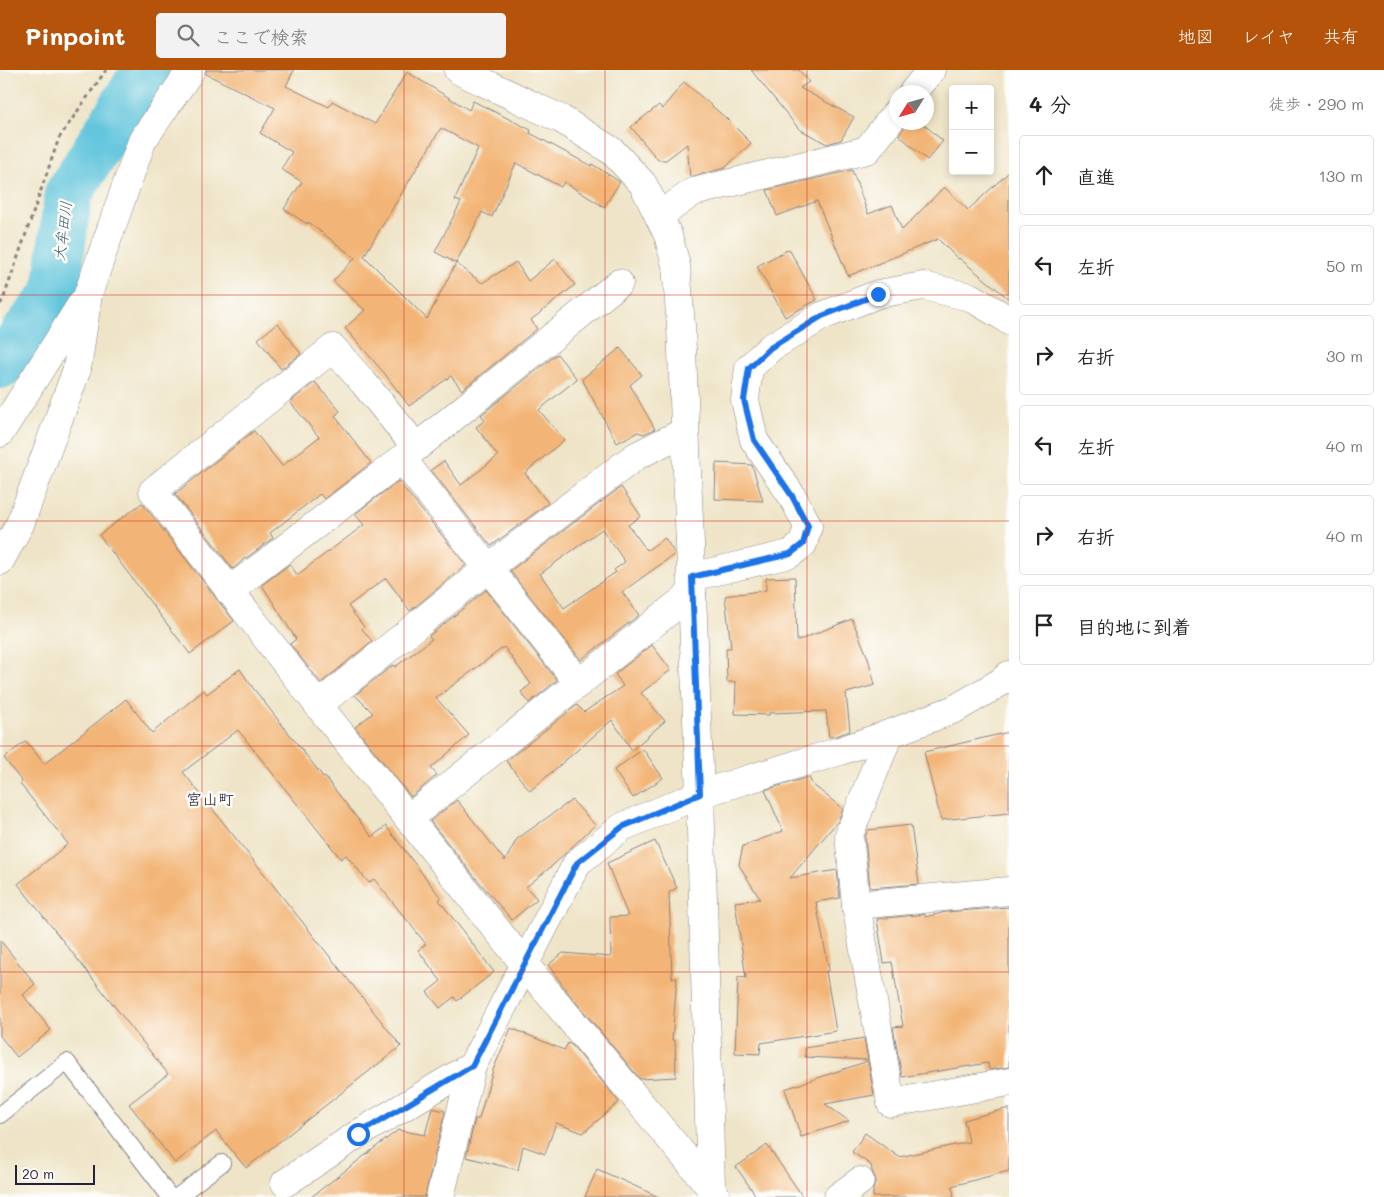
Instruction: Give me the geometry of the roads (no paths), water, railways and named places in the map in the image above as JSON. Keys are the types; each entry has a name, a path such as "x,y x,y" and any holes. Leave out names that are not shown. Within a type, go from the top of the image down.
{"street":[{"path":"0,561 20,524 77,369 88,294 142,141 192,70"},
{"path":"458,70 561,119 612,150 643,184 668,235 676,265 681,326 684,432 692,585 714,1193"},
{"path":"918,85 930,70"},
{"path":"659,216 693,192 867,150 889,122"},
{"path":"229,591 409,453 619,283"},
{"path":"409,818 579,683 692,585 790,554 803,544 808,526 792,496 754,440 744,400 749,368 770,348 822,316 878,294 923,286 970,297 1009,321"},
{"path":"0,433 88,294"},
{"path":"579,683 488,568 363,382 332,348 153,492 318,705 525,965 714,1193"},
{"path":"318,705 488,568 636,456 684,432"},
{"path":"440,1197 472,1066 577,863 622,827 700,794 840,751 955,709 1001,682 1009,675"},
{"path":"889,734 849,835 856,905 891,1103 1009,1082"},
{"path":"856,905 1009,891"},
{"path":"285,1183 358,1134 472,1066"},
{"path":"838,1197 860,1181"}],"lane":[{"path":"0,1115 67,1062 170,1197"},
{"path":"177,1197 222,1163"}],"waterway":[{"name":"大牟田川","path":"0,365 56,292 68,194 146,70"}],"district":[{"name":"宮山町","path":"210,799"}]}
